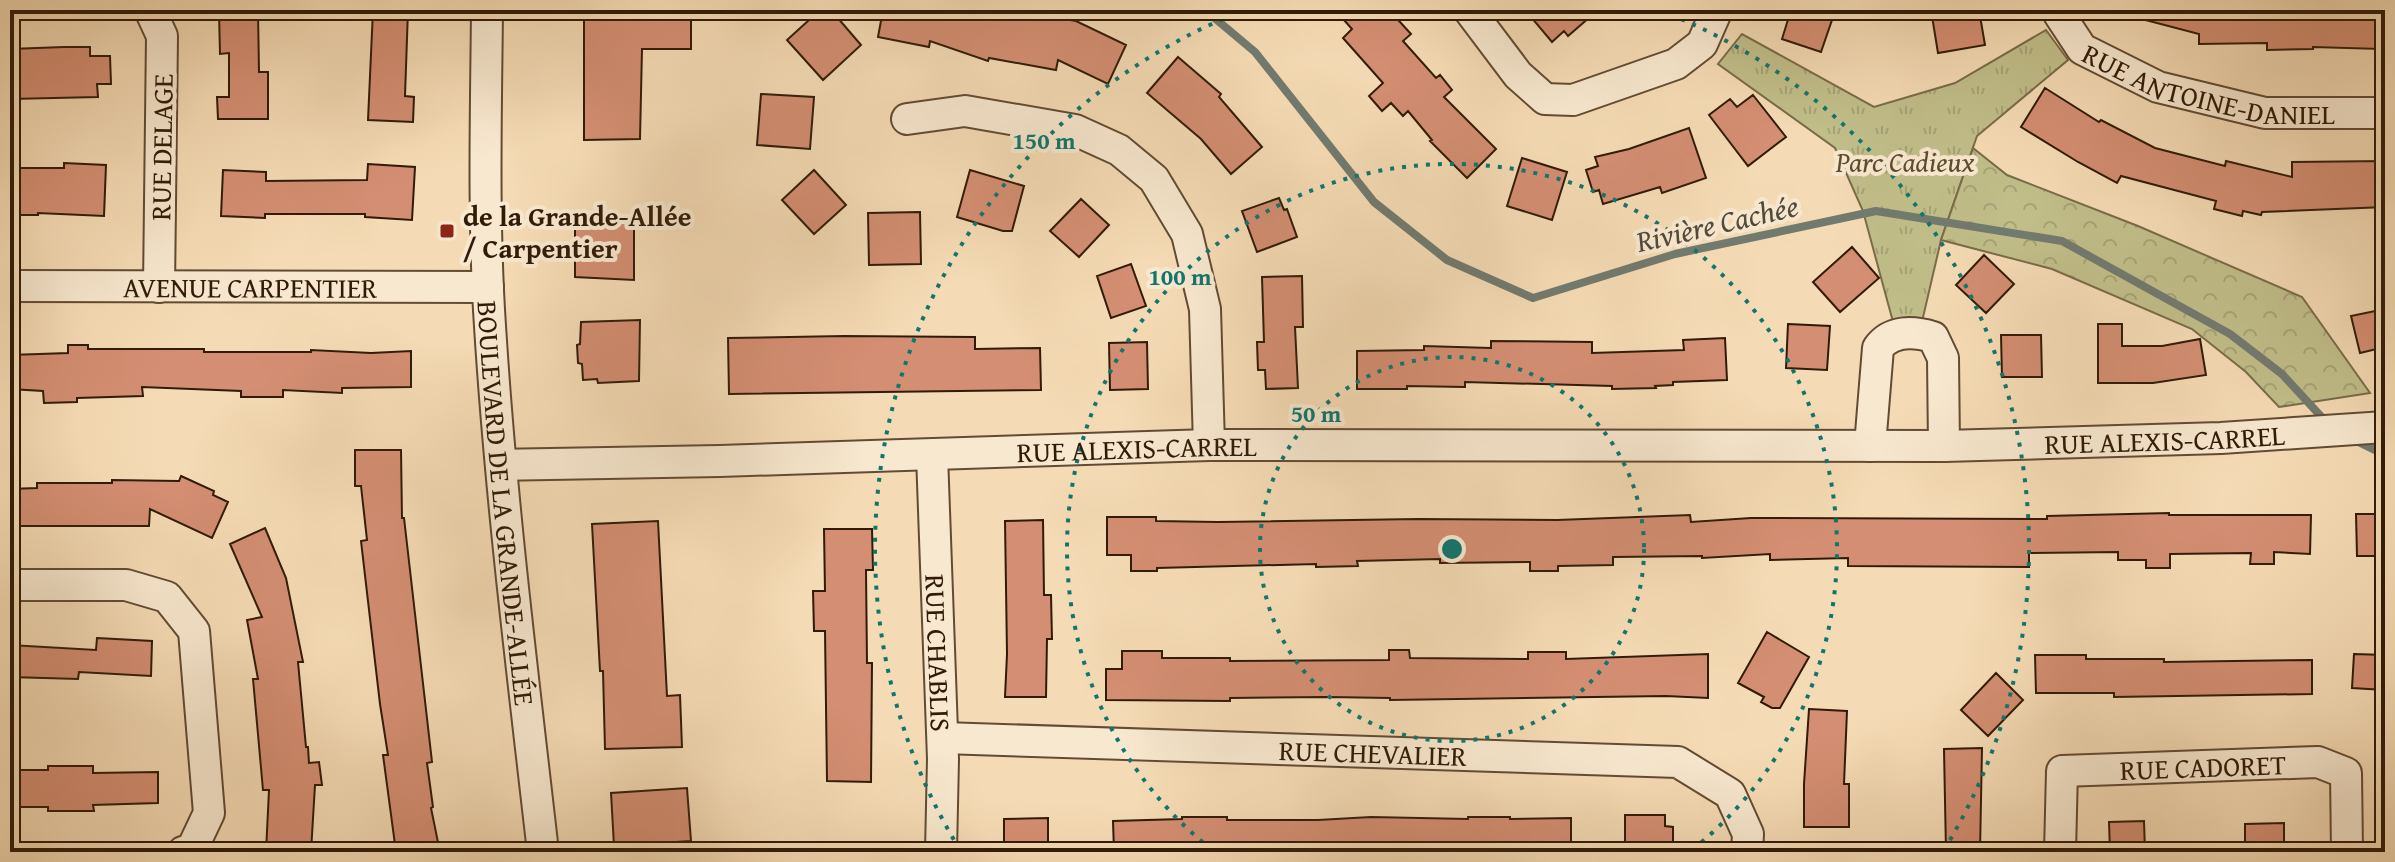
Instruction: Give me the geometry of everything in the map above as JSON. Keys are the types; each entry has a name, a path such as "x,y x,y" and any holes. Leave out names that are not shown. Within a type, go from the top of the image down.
{"street":[{"name":"RUE DELAGE","path":"150,10 162,36 159,287"},
{"name":"BOULEVARD DE LA GRANDE-ALLÉE","path":"487,10 488,287 501,465 543,852"},
{"path":"1469,10 1518,75 1545,99 1573,100 1676,64 1702,44 1717,10"},
{"name":"RUE ANTOINE-DANIEL","path":"2059,10 2082,49 2158,87 2265,113 2385,113"},
{"path":"907,119 965,111 1075,130 1119,150 1154,179 1187,234 1205,309 1209,445"},
{"name":"AVENUE CARPENTIER","path":"10,286 488,287"},
{"path":"1870,446 1878,348 1884,339 1910,333 1933,337 1943,358 1944,446"},
{"name":"RUE ALEXIS-CARREL","path":"501,465 1209,445 1944,446 2221,438 2385,427"},
{"name":"RUE CHABLIS","path":"932,455 943,738 941,852"},
{"path":"10,585 126,585 167,597 194,631 209,813 192,849 183,852"},
{"name":"RUE CHEVALIER","path":"943,738 1678,762 1730,794 1748,834 1747,852"},
{"name":"RUE CADORET","path":"2060,852 2062,771 2318,762 2346,773 2347,852"}],"green space":[{"name":"Parc Cadieux","path":"2046,30 2068,60 1977,136 1941,240 1921,326 1896,333 1863,211 1835,148 1718,64 1742,34 1874,107 1955,83"},
{"path":"1973,148 2007,175 2138,226 2302,297 2370,393 2279,407 2246,372 2192,329 2052,269 1941,240"}],"building":[{"path":"373,10 408,10 405,96 414,97 413,122 368,120"},
{"path":"584,10 691,10 691,49 642,49 640,139 584,140"},
{"path":"820,10 831,10 861,45 823,80 787,40"},
{"path":"883,10 1000,10 1027,19 1029,13 1076,21 1126,45 1108,84 1058,60 1056,70 989,58 988,61 930,41 929,47 878,37"},
{"path":"1335,10 1389,10 1411,34 1403,41 1436,78 1440,75 1452,90 1444,97 1496,149 1467,178 1430,141 1408,111 1403,116 1391,103 1382,111 1369,96 1383,83 1343,38 1352,29"},
{"path":"1525,10 1598,10 1568,36 1564,31 1552,42"},
{"path":"1791,10 1814,10 1833,17 1821,52 1782,39"},
{"path":"1931,10 1979,10 1985,45 1938,53"},
{"path":"2135,10 2256,10 2256,16 2335,15 2335,10 2382,10 2381,49 2313,47 2267,50 2267,43 2199,44 2199,34 2134,17"},
{"path":"258,11 259,72 268,72 268,119 218,119 217,97 229,97 229,53 220,54 219,12"},
{"path":"90,47 90,56 110,56 111,84 97,84 98,97 10,99 10,49"},
{"path":"1178,57 1221,94 1219,97 1262,147 1231,174 1201,139 1147,93"},
{"path":"2045,88 2099,122 2101,120 2155,148 2225,166 2226,161 2292,177 2292,162 2385,161 2385,207 2262,212 2261,215 2243,211 2242,216 2214,209 2216,201 2121,176 2117,183 2021,127"},
{"path":"761,94 814,97 810,149 757,145"},
{"path":"1753,95 1786,137 1748,166 1709,115 1730,99 1737,107"},
{"path":"1689,128 1706,178 1662,193 1660,187 1603,204 1599,190 1593,192 1586,170 1598,166 1595,157"},
{"path":"1522,158 1567,172 1552,220 1507,206"},
{"path":"64,163 106,165 104,216 10,215 10,168 64,168"},
{"path":"368,164 415,167 412,220 365,217 365,214 265,214 265,218 221,216 223,170 266,172 266,181 367,180"},
{"path":"814,170 846,205 814,234 782,200"},
{"path":"970,170 1024,186 1012,231 957,217"},
{"path":"1279,198 1284,210 1287,209 1297,237 1257,252 1242,211"},
{"path":"1081,199 1109,225 1079,257 1050,231"},
{"path":"920,212 921,264 869,265 868,213"},
{"path":"575,216 634,217 634,280 575,277"},
{"path":"1852,247 1879,278 1840,312 1813,282"},
{"path":"1984,255 2014,284 1986,313 1956,285"},
{"path":"1131,264 1146,306 1111,318 1097,276"},
{"path":"1302,276 1303,327 1295,327 1298,388 1266,389 1265,370 1258,370 1257,342 1264,342 1262,277"},
{"path":"2385,309 2385,347 2360,353 2351,316"},
{"path":"640,320 639,381 598,383 597,379 583,380 577,345 580,344 581,322"},
{"path":"1788,324 1830,326 1827,370 1786,368"},
{"path":"2098,324 2122,324 2122,346 2162,346 2200,339 2206,375 2153,383 2098,383"},
{"path":"2001,335 2041,335 2042,377 2002,377"},
{"path":"975,337 975,349 1040,348 1041,390 729,394 728,338"},
{"path":"1725,338 1727,380 1673,382 1673,385 1656,388 1465,382 1465,387 1357,389 1357,351 1424,350 1424,346 1491,348 1491,341 1592,342 1592,353 1684,350 1683,340"},
{"path":"1147,342 1148,389 1110,390 1109,343"},
{"path":"68,345 88,345 88,349 204,349 204,352 411,351 411,387 342,388 342,393 283,390 283,397 241,397 241,391 142,387 143,396 77,398 77,402 44,403 43,391 10,389 10,355 68,353"},
{"path":"355,450 401,450 402,518 432,762 427,763 431,808 440,852 396,852 383,755 388,755 361,541 367,540 361,486 355,486"},
{"path":"181,476 214,491 213,495 228,502 212,538 150,509 149,526 10,526 10,489 37,488 37,483 179,481"},
{"path":"2169,513 2311,515 2310,554 2274,552 2274,564 2250,564 2251,553 2170,554 2170,568 2146,568 2146,560 2118,560 2118,552 2029,553 2029,567 1848,566 1848,558 1770,560 1770,554 1702,558 1613,557 1613,565 1558,566 1558,571 1530,571 1530,562 1440,563 1440,559 1357,561 1358,566 1316,567 1316,564 1131,571 1131,555 1107,555 1107,517 1218,522 1557,520 1690,515 1691,522 1751,518 2047,519 2047,516"},
{"path":"2356,514 2385,514 2385,556 2357,556"},
{"path":"1043,520 1044,595 1051,595 1052,639 1047,639 1046,697 1005,697 1005,521"},
{"path":"658,521 667,696 680,695 682,747 605,749 603,671 600,671 592,524"},
{"path":"265,528 286,578 303,662 298,662 309,763 319,762 322,785 315,785 311,852 266,852 269,790 263,790 253,679 258,679 247,620 262,617 230,544"},
{"path":"824,529 872,529 873,570 866,570 867,663 872,663 871,782 827,781 825,631 814,631 813,591 825,591"},
{"path":"1767,632 1809,657 1780,708 1772,708 1761,702 1764,697 1738,683"},
{"path":"97,638 152,641 151,676 79,672 78,679 10,677 10,645 96,650"},
{"path":"1389,650 1409,650 1410,658 1528,659 1528,652 1566,652 1566,659 1708,654 1708,698 1106,700 1106,669 1122,669 1122,651 1162,651 1162,658 1230,658 1230,661 1389,660"},
{"path":"2354,654 2385,655 2385,690 2352,688"},
{"path":"2035,655 2086,655 2086,659 2164,659 2164,662 2312,660 2312,694 2114,697 2114,693 2036,693"},
{"path":"1996,673 2023,700 1988,736 1961,710"},
{"path":"1809,709 1847,711 1844,784 1849,784 1849,827 1804,827"},
{"path":"1982,748 1980,852 1946,852 1944,749"},
{"path":"48,766 93,766 93,773 158,772 158,803 93,805 94,811 10,807 10,770 48,770"},
{"path":"687,788 691,841 614,846 611,793"},
{"path":"1625,815 1665,815 1665,826 1673,827 1673,852 1625,852"},
{"path":"1227,817 1227,820 1571,818 1571,852 1114,852 1113,821"},
{"path":"1048,818 1048,852 1004,852 1004,819"},
{"path":"2144,821 2145,852 2110,852 2109,822"},
{"path":"2284,823 2284,852 2245,852 2245,824"}],"waterway":[{"name":"Rivière Cachée","path":"1205,10 1255,52 1374,202 1447,260 1533,298 1675,254 1876,211 2062,241 2230,334 2282,374 2328,424"},
{"name":"Rivière Cachée","path":"2352,439 2385,455"}],"place":[{"name":"de la Grande-Allée / Carpentier","path":"447,231"}]}
